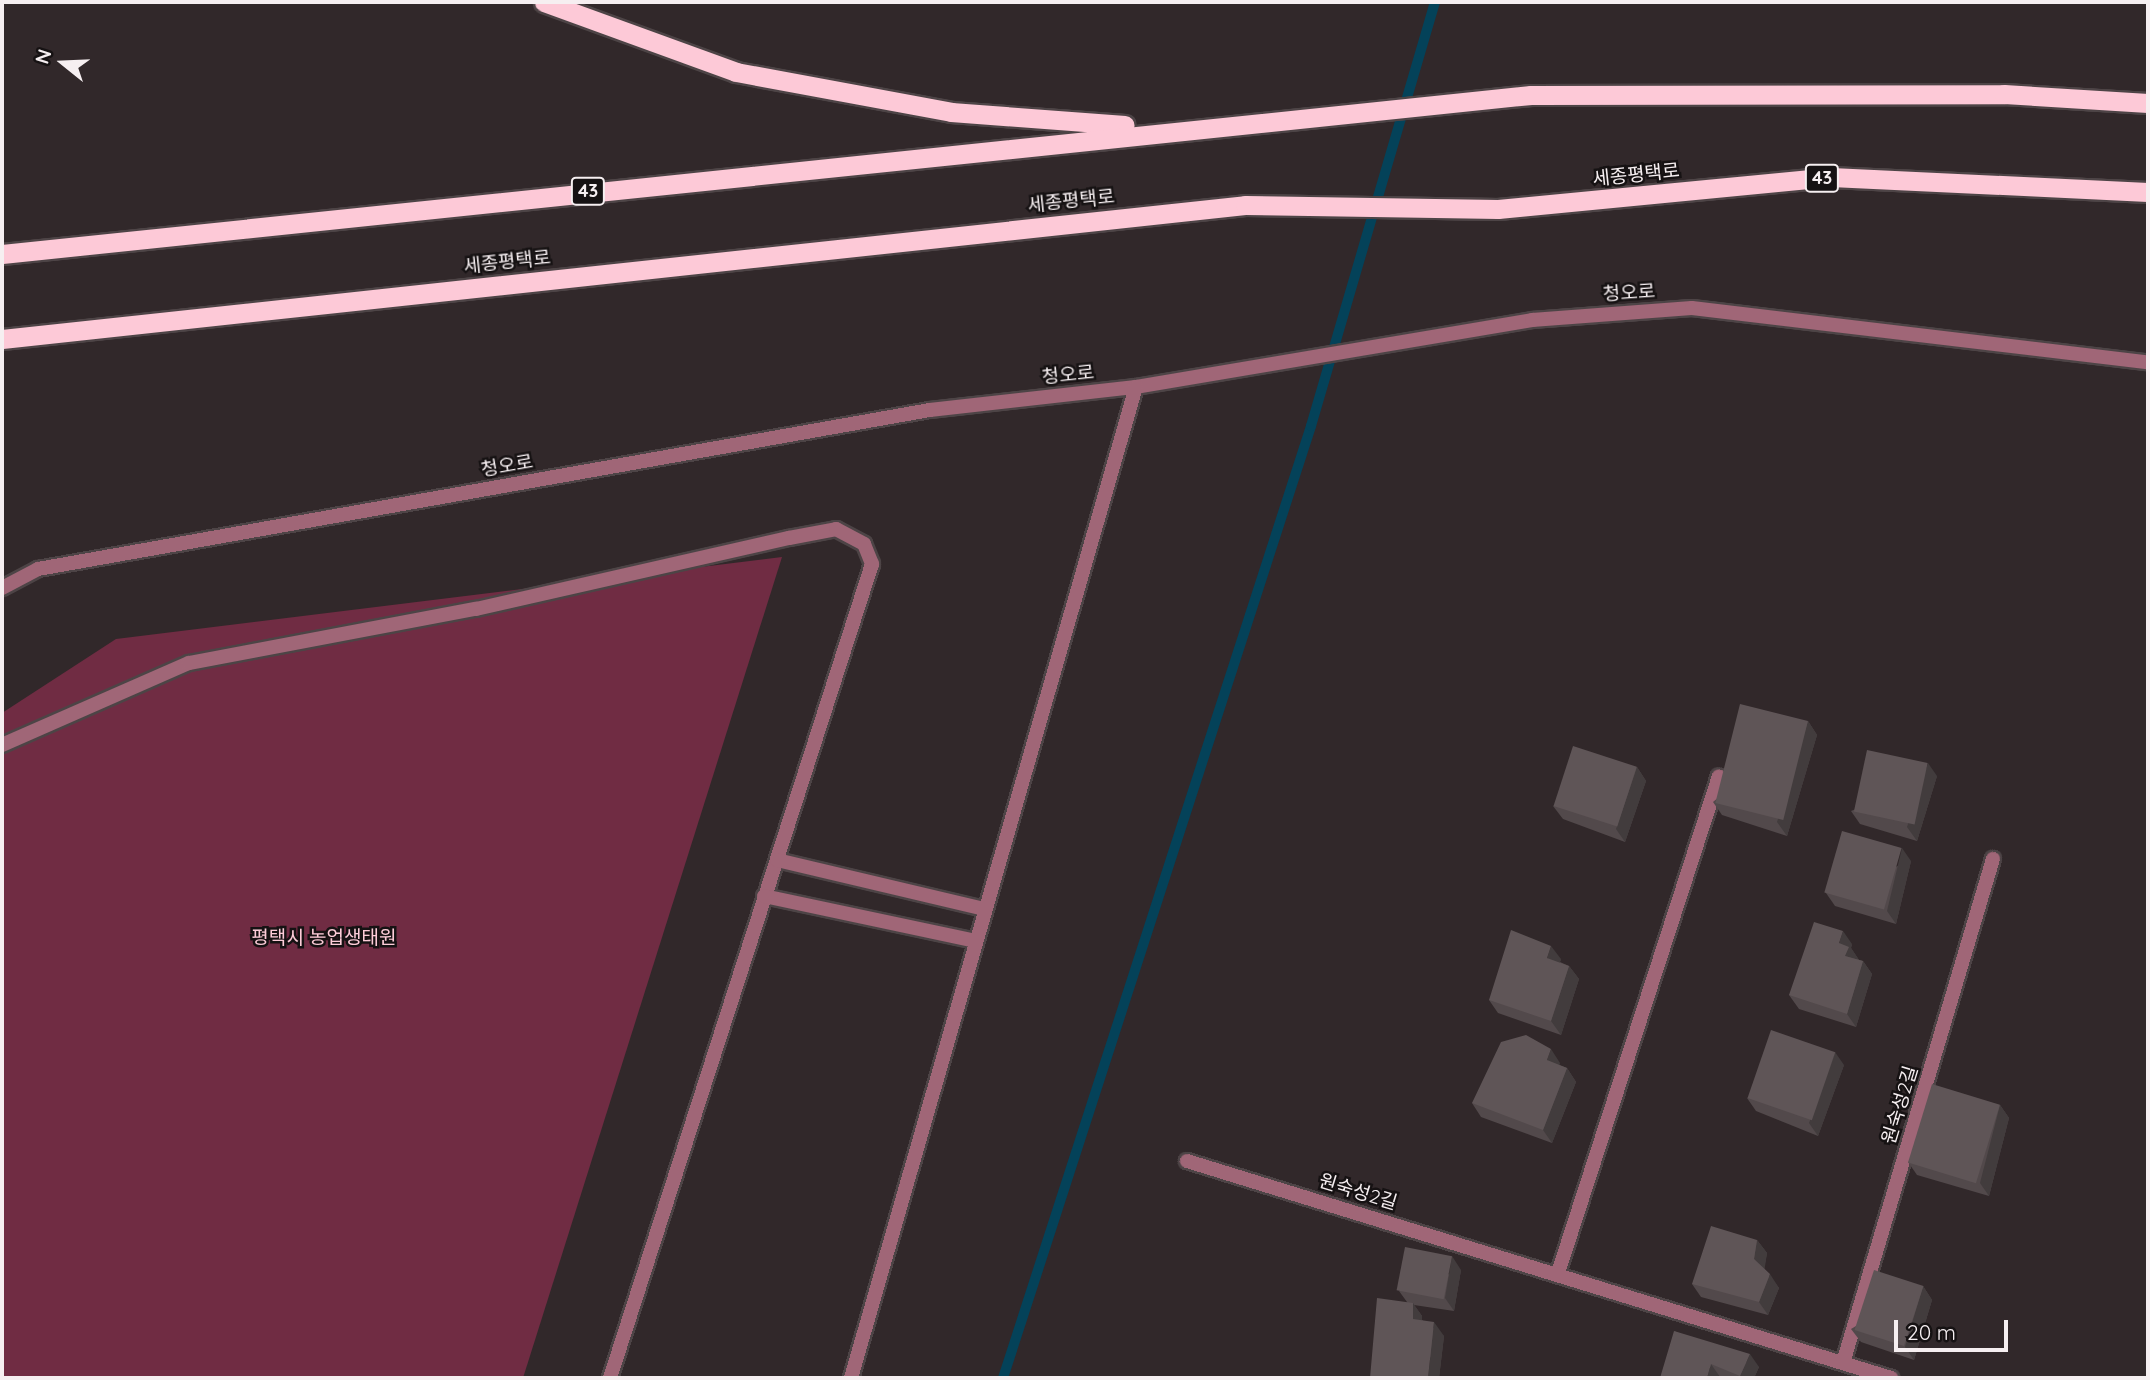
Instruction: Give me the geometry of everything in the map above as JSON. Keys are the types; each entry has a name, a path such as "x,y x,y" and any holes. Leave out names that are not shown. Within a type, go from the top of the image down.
{"highway":[{"path":"544,2 736,72 951,112 1175,129"},
{"name":"43","path":"2,254 1175,129 1531,95 1991,94 2148,103"},
{"name":"세종평택로","path":"2,339 1244,205 1497,209 1831,177 2148,192"}],"street":[{"name":"청오로","path":"2,588 38,569 917,412 1136,387 1398,339 1692,308 2148,362"},
{"path":"851,1378 1136,387"},
{"path":"2,745 189,663 476,609 836,529 864,544 872,564 610,1378"},
{"path":"1558,1273 1719,776"},
{"name":"원숙성2길","path":"1843,1363 1993,859"},
{"path":"777,860 984,909"},
{"path":"764,897 975,941"},
{"name":"원숙성2길","path":"1187,1160 1891,1378"}],"green space":[{"name":"평택시 농업생태원","path":"782,557 523,1378 2,1378 2,713 116,639"}],"building":[{"path":"1740,704 1808,721 1783,820 1715,803"},
{"path":"1573,746 1637,767 1617,827 1554,806"},
{"path":"1867,750 1928,763 1915,825 1854,812"},
{"path":"1842,831 1902,848 1884,910 1824,893"},
{"path":"1814,922 1843,931 1839,943 1849,947 1845,956 1863,961 1847,1014 1789,995"},
{"path":"1511,930 1551,946 1547,958 1569,966 1551,1021 1489,1000"},
{"path":"1771,1030 1835,1052 1812,1120 1748,1098"},
{"path":"1526,1035 1551,1049 1547,1060 1567,1068 1543,1130 1472,1103 1501,1042"},
{"path":"1932,1084 2000,1105 1976,1183 1908,1162"},
{"path":"1711,1226 1757,1240 1754,1259 1770,1274 1759,1302 1692,1284"},
{"path":"1405,1247 1452,1256 1444,1299 1397,1290"},
{"path":"1874,1270 1923,1286 1904,1346 1855,1330"},
{"path":"1377,1298 1413,1303 1413,1319 1434,1322 1428,1378 1370,1378"},
{"path":"1674,1331 1750,1354 1740,1376 1711,1364 1707,1378 1660,1378"}],"waterway":[{"path":"1003,1378 1311,426 1435,2"}]}
